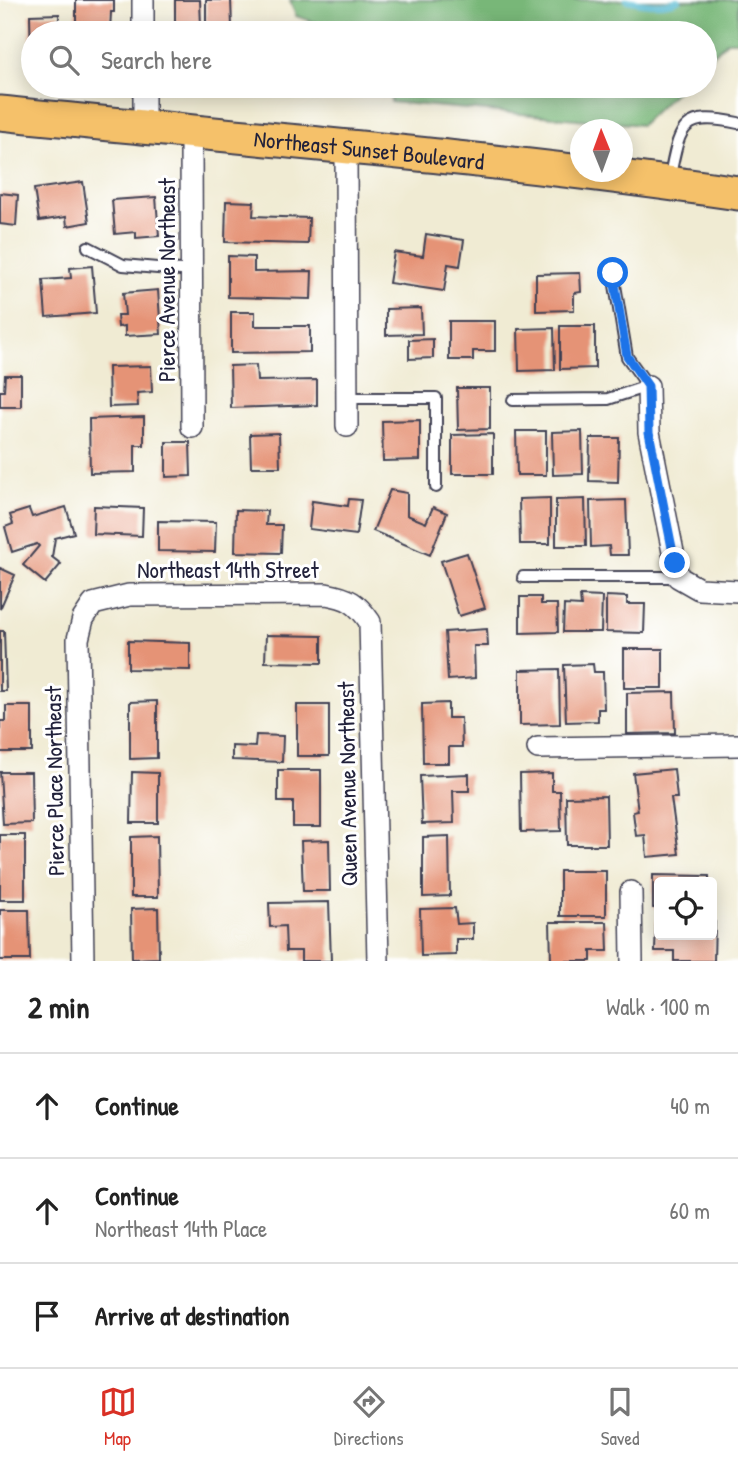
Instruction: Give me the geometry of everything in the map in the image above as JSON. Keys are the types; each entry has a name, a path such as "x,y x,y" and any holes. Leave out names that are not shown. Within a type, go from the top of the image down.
{"main road":[{"name":"Northeast Sunset Boulevard","path":"0,113 669,182 738,193"}],"street":[{"path":"143,0 143,21"},
{"path":"144,98 144,128"},
{"name":"Pierce Avenue Northeast","path":"191,133 192,427"},
{"path":"346,147 347,426"},
{"path":"648,386 649,432 678,577 699,589 738,591"},
{"name":"Northeast 14th Street","path":"93,604 129,595 326,594 345,597 361,609"},
{"name":"Pierce Place Northeast","path":"83,961 78,639 83,618 93,604"},
{"name":"Queen Avenue Northeast","path":"361,609 370,622 378,961"},
{"path":"538,748 738,745"},
{"path":"631,892 632,961"}],"lane":[{"path":"669,182 679,134 690,122 717,118 738,123"},
{"path":"88,247 123,265 192,271"},
{"path":"513,400 608,399 648,386 627,356 613,273"},
{"path":"347,398 436,398 436,487"},
{"path":"523,577 678,577"}],"green space":[{"path":"290,0 738,0 738,41 727,41 717,51 717,21 311,21 296,16"},
{"path":"391,98 669,98 641,125 633,124 633,119 576,119 391,102"}],"building":[{"path":"76,0 114,0 111,21 76,21"},
{"path":"175,0 200,0 201,21 175,21"},
{"path":"206,0 231,0 232,21 206,21"},
{"path":"59,14 59,21 30,21 30,15"},
{"path":"83,182 89,222 67,226 66,217 39,221 34,189"},
{"path":"0,193 18,195 16,226 0,224"},
{"path":"156,197 159,236 136,238 136,232 115,234 112,200"},
{"path":"226,201 254,202 253,216 309,218 308,244 225,242"},
{"path":"426,234 464,240 460,266 448,264 444,291 389,283 394,252 423,256"},
{"path":"228,256 254,257 254,272 312,271 311,299 228,297"},
{"path":"92,266 96,313 46,317 43,280 71,278 70,268"},
{"path":"580,273 581,292 574,293 574,310 536,311 536,274"},
{"path":"158,290 161,334 125,336 125,326 118,327 117,315 125,315 123,293"},
{"path":"421,308 422,334 386,335 386,309"},
{"path":"231,312 255,312 255,326 310,326 310,352 231,353"},
{"path":"449,321 495,321 495,351 473,351 473,360 449,360"},
{"path":"560,326 595,326 595,368 560,369"},
{"path":"554,328 555,370 519,371 518,329"},
{"path":"433,339 433,358 409,359 409,340"},
{"path":"256,365 257,381 317,380 317,405 231,408 230,366"},
{"path":"151,366 152,392 137,393 138,406 109,407 108,367"},
{"path":"5,375 21,375 21,407 0,407 0,391 4,391"},
{"path":"457,388 490,388 490,429 458,430"},
{"path":"144,417 144,445 135,445 135,472 90,473 89,419"},
{"path":"420,420 420,460 383,461 382,421"},
{"path":"516,431 546,431 546,475 517,475"},
{"path":"582,431 583,474 553,475 552,432"},
{"path":"279,433 280,467 251,467 250,434"},
{"path":"493,434 493,474 452,474 452,435"},
{"path":"590,438 619,438 618,482 589,481"},
{"path":"166,442 190,442 191,476 166,477"},
{"path":"390,490 407,493 407,515 426,523 433,507 447,513 430,555 373,531"},
{"path":"550,498 550,544 520,544 519,499"},
{"path":"349,499 361,500 356,535 309,529 312,501 348,506"},
{"path":"585,499 586,546 556,546 556,500"},
{"path":"626,500 628,555 610,555 609,546 591,547 590,501"},
{"path":"94,506 143,508 142,536 93,534"},
{"path":"66,507 74,533 55,538 52,557 61,564 45,583 23,565 39,546 37,544 12,552 5,527 13,524 10,515 29,509 32,517"},
{"path":"236,510 267,511 266,525 282,525 281,553 235,552"},
{"path":"158,521 216,522 215,552 158,551"},
{"path":"467,553 485,608 459,616 441,561"},
{"path":"0,568 15,575 0,609"},
{"path":"580,596 602,597 601,632 563,632 564,605 581,606"},
{"path":"606,596 627,597 627,604 645,604 644,633 606,632"},
{"path":"520,597 541,597 541,604 557,604 558,632 520,633"},
{"path":"487,629 488,646 474,646 475,678 448,680 445,632"},
{"path":"0,631 4,631 6,691 0,691"},
{"path":"266,635 322,636 322,663 265,662"},
{"path":"128,641 190,643 190,670 128,669"},
{"path":"624,649 663,649 663,688 624,688"},
{"path":"593,664 594,672 603,672 604,709 598,709 598,721 566,722 564,665"},
{"path":"559,669 560,724 520,725 520,670"},
{"path":"674,692 675,733 627,734 627,693"},
{"path":"157,701 157,758 130,759 130,702"},
{"path":"448,703 448,718 461,718 462,747 449,747 449,763 423,763 422,704"},
{"path":"297,705 329,705 329,756 297,756"},
{"path":"6,706 32,706 32,752 0,752 0,721 6,721"},
{"path":"256,735 283,736 282,762 232,760 232,746 255,747"},
{"path":"674,769 677,798 671,798 679,854 647,857 645,835 636,836 633,812 638,811 633,773"},
{"path":"278,770 321,770 321,827 293,827 293,802 278,802"},
{"path":"0,772 31,772 32,823 3,824"},
{"path":"132,772 158,773 158,823 131,823"},
{"path":"552,773 552,791 560,791 561,831 521,832 520,774"},
{"path":"469,774 469,791 453,791 454,823 422,824 420,776"},
{"path":"606,796 607,845 567,845 566,797"},
{"path":"0,835 25,835 25,900 0,900"},
{"path":"157,836 158,897 131,897 131,837"},
{"path":"449,836 450,896 423,897 423,837"},
{"path":"329,840 330,891 303,891 301,841"},
{"path":"560,871 606,871 606,916 560,916"},
{"path":"653,875 709,876 654,877 653,908"},
{"path":"329,902 331,961 301,961 301,951 286,951 285,926 270,927 269,903"},
{"path":"158,908 159,958 132,959 131,909"},
{"path":"455,908 457,924 473,923 473,939 456,939 456,955 421,956 420,909"},
{"path":"0,910 29,910 30,960 0,960"},
{"path":"550,922 607,922 608,951 591,951 591,961 551,961"},
{"path":"655,940 715,940 714,961 674,961 674,951 655,951"}],"waterway":[{"path":"627,0 646,4 678,0"}],"route":[{"path":"613,273 627,356 648,386 649,432 675,563"}]}
